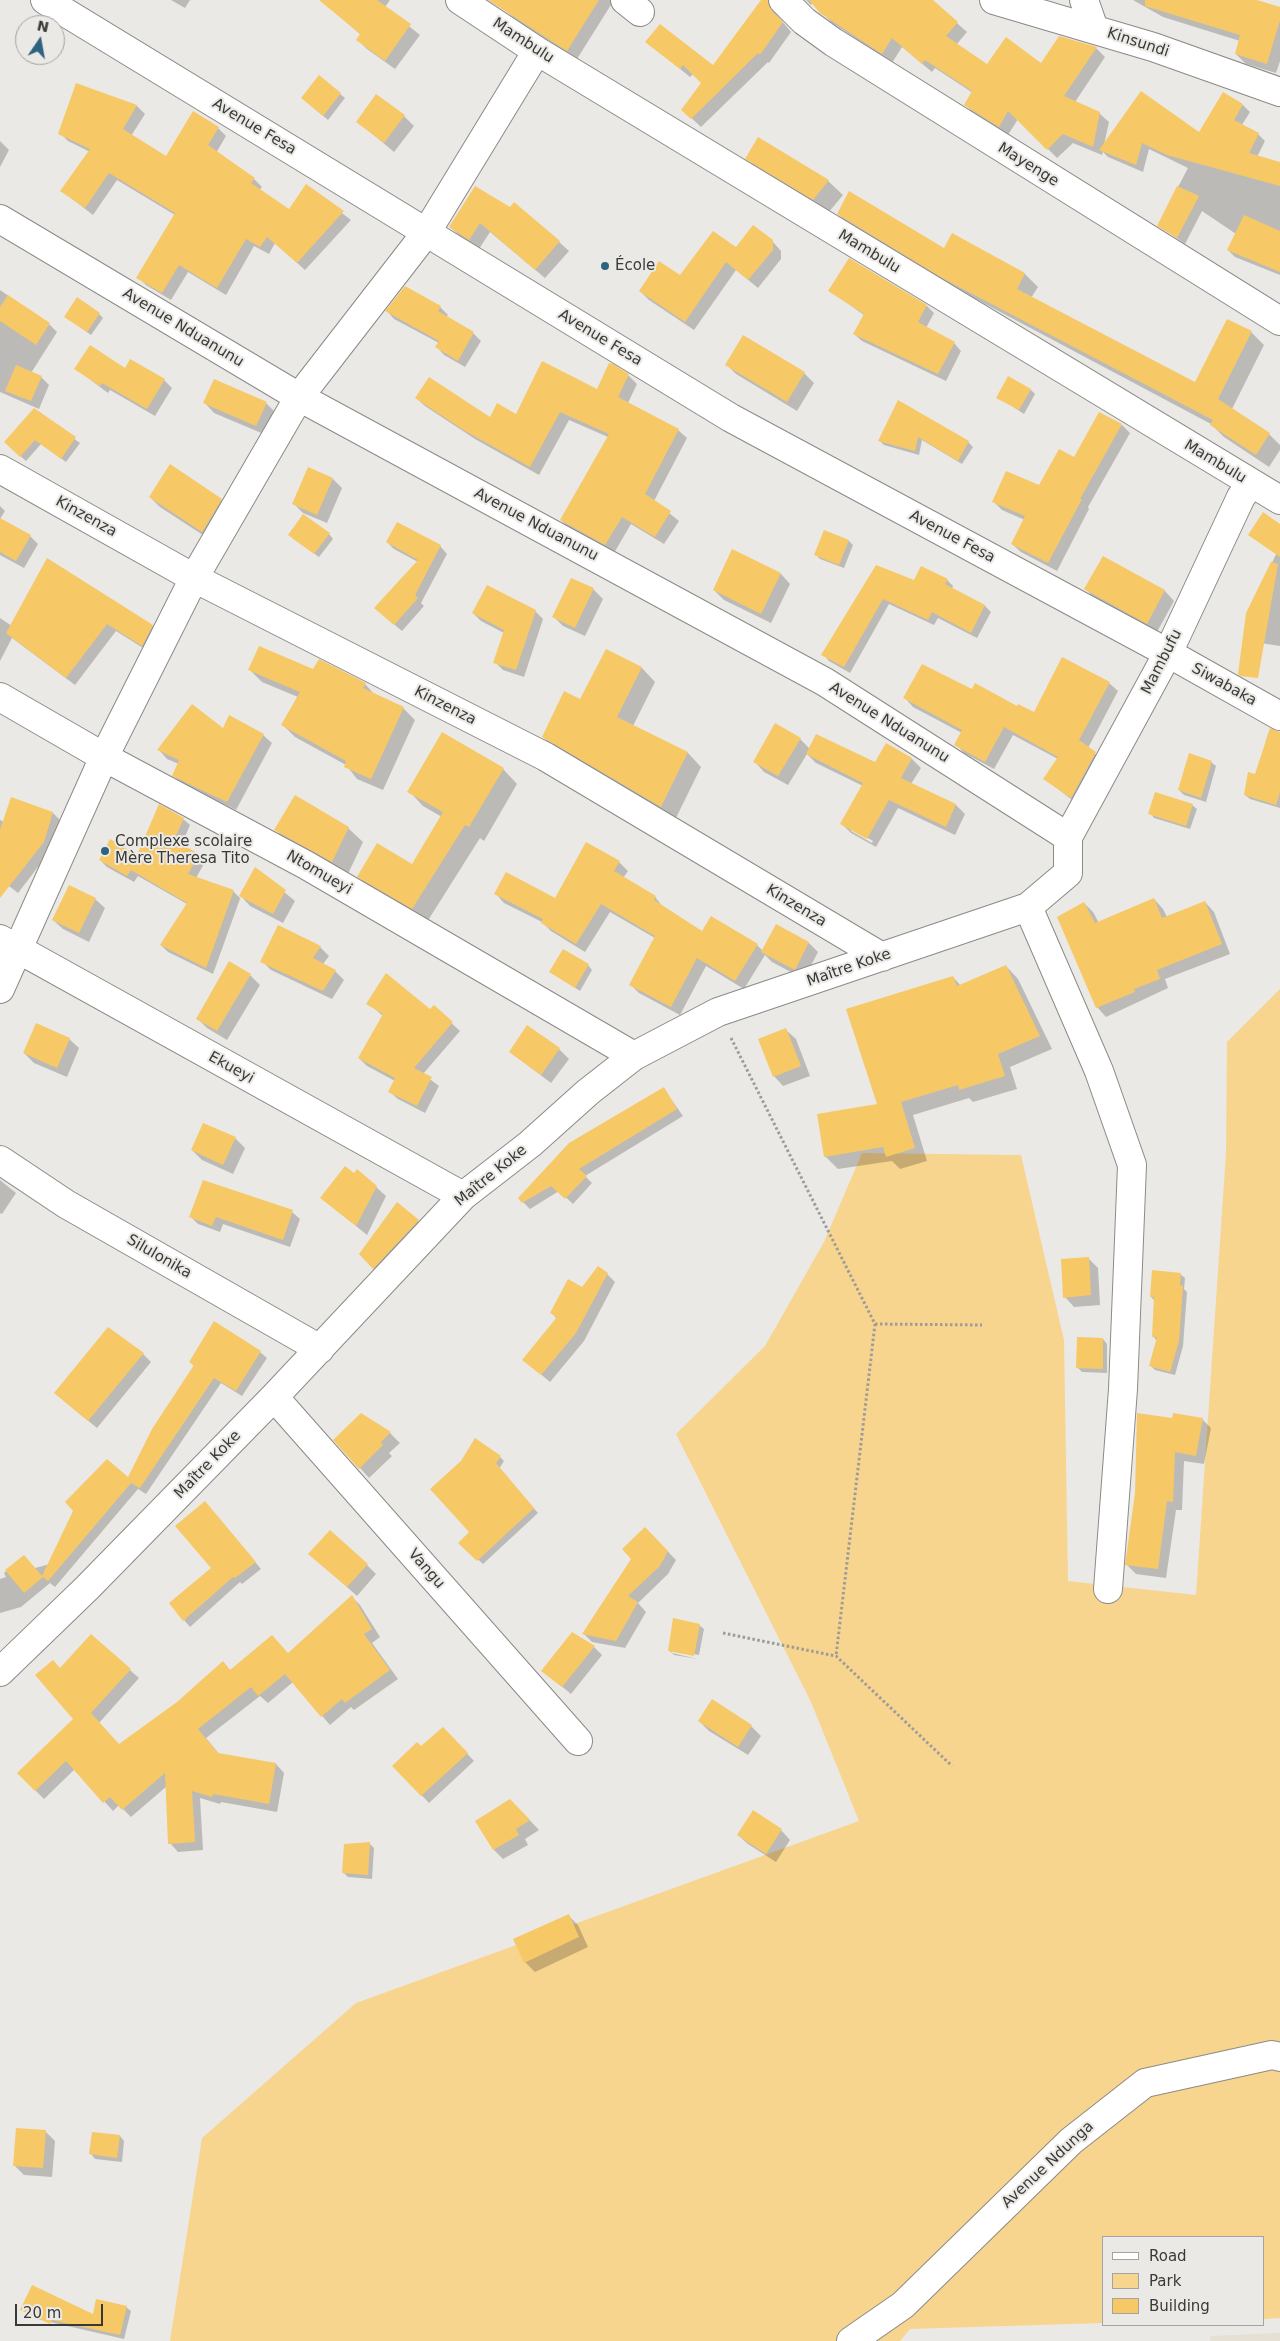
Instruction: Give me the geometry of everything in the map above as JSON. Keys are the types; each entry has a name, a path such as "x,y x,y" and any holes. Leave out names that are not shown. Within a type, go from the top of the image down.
{"street":[{"name":"Avenue Fesa","path":"45,0 731,418 1168,653"},
{"name":"Mambulu","path":"460,0 537,51 1280,500"},
{"name":"Mayenge","path":"783,0 804,21 833,42 1280,321"},
{"name":"Kinsundi","path":"994,0 1094,28 1280,92"},
{"path":"1084,0 1094,28"},
{"path":"0,989 9,944 194,578 298,397 426,233 537,51"},
{"name":"Avenue Nduanunu","path":"0,219 298,397 825,682 1068,837"},
{"name":"Kinzenza","path":"0,469 194,578 546,758 882,957"},
{"name":"Mambufu","path":"1068,837 1168,653 1240,497 1251,484"},
{"name":"Siwabaka","path":"1168,653 1280,716"},
{"name":"Ntomueyi","path":"0,696 104,757 306,865 634,1056"},
{"name":"Maître Koke","path":"0,1672 87,1588 274,1397 463,1196 530,1144 588,1092 634,1056 718,1012 1028,907 1068,873 1068,837"},
{"path":"1028,907 1099,1070 1132,1165 1123,1390 1108,1589"},
{"name":"Ekueyi","path":"9,944 463,1196"},
{"name":"Silulonika","path":"0,1160 66,1204 320,1349"},
{"name":"Vangu","path":"274,1397 578,1742"},
{"name":"Avenue Ndunga","path":"851,2341 903,2305 1071,2140 1145,2083 1272,2055 1280,2057"}],"path":[{"path":"718,1012 874,1324 836,1656"},
{"path":"874,1324 982,1326"},
{"path":"723,1632 836,1656 952,1766"}],"shaded area":[{"path":"1280,2333 1280,2341 1210,2341 1211,2336"}],"green space":[{"path":"1280,989 1280,2318 1265,2319 1265,2236 1102,2236 1102,2323 910,2329 900,2341 170,2341 202,2138 356,2003 859,1821 811,1702 676,1434 765,1346 824,1242 862,1153 1021,1155 1064,1340 1068,1581 1196,1595 1226,1153 1227,1042"}],"building":[{"path":"319,0 377,0 411,24 385,61 356,40 360,34"},
{"path":"488,0 599,0 567,51"},
{"path":"761,0 768,0 772,11 783,22 760,55 758,53 691,119 681,110 701,83 683,65 680,69 645,42 660,24 713,65"},
{"path":"809,0 933,0 958,22 946,36 987,64 1006,37 1041,63 1059,36 1097,47 1064,96 1100,112 1093,147 1063,134 1047,150 1008,111 999,127 964,105 972,91 925,60 922,64 892,38 882,54 820,13"},
{"path":"1145,0 1257,0 1280,7 1280,20 1267,64 1235,54 1240,35 1145,6"},
{"path":"319,75 341,93 323,116 301,98"},
{"path":"76,83 137,105 123,129 166,156 193,111 219,127 208,145 255,178 251,183 289,209 306,184 344,211 297,263 267,237 260,247 246,239 217,288 179,265 162,293 136,278 175,213 109,173 85,208 60,191 90,149 58,134"},
{"path":"1141,91 1199,132 1223,92 1243,104 1234,120 1259,133 1249,153 1280,162 1280,186 1167,155 1142,143 1136,165 1099,150"},
{"path":"376,94 405,115 384,143 356,122"},
{"path":"758,137 829,180 813,200 745,159"},
{"path":"475,186 510,207 514,202 560,241 535,270 480,223 469,240 449,227"},
{"path":"1177,186 1199,196 1177,238 1157,226"},
{"path":"849,191 944,248 952,233 1025,273 1017,289 1195,382 1227,319 1252,331 1218,399 1270,433 1256,455 1210,425 1213,420 942,278 837,214"},
{"path":"1244,215 1280,231 1280,272 1227,250"},
{"path":"753,225 773,240 773,250 748,280 726,262 685,322 639,291 659,261 680,275 713,231 736,247"},
{"path":"849,258 927,305 918,322 955,342 938,374 853,334 864,314 828,291"},
{"path":"405,286 441,306 438,311 474,332 458,361 435,347 439,341 385,311"},
{"path":"8,295 50,323 36,345 0,321 0,307"},
{"path":"77,297 100,313 87,332 64,317"},
{"path":"743,335 805,372 787,402 725,365"},
{"path":"90,345 125,368 130,359 165,379 147,409 102,383 100,386 74,369"},
{"path":"542,361 597,389 609,363 613,364 629,374 618,397 679,429 645,494 671,511 655,537 622,517 605,545 560,520 609,434 560,412 530,467 465,431 415,398 429,377 490,417 497,403 516,414"},
{"path":"16,365 42,376 31,401 5,391"},
{"path":"1008,376 1031,389 1019,410 996,398"},
{"path":"214,379 267,402 256,426 203,403"},
{"path":"898,400 969,441 958,461 918,437 915,451 878,441"},
{"path":"34,408 76,437 61,459 35,440 20,457 4,442"},
{"path":"1099,412 1122,424 1080,499 1082,499 1048,563 1011,544 1025,516 992,502 1006,471 1039,485 1059,449 1074,457"},
{"path":"170,464 222,499 202,532 149,497"},
{"path":"308,467 333,478 317,515 292,504"},
{"path":"1263,512 1280,524 1280,557 1248,535"},
{"path":"303,514 330,533 314,554 288,535"},
{"path":"0,518 31,535 16,561 0,552"},
{"path":"397,522 441,545 415,595 418,598 394,625 374,608 418,560 386,542"},
{"path":"824,530 849,540 839,565 814,555"},
{"path":"732,549 781,573 761,614 713,590"},
{"path":"1103,556 1165,590 1147,624 1084,589"},
{"path":"47,558 153,625 142,646 107,624 66,678 6,633"},
{"path":"1271,562 1278,564 1258,678 1240,676 1238,674 1246,613"},
{"path":"876,565 914,580 921,566 948,579 945,584 985,605 971,633 932,612 928,620 883,599 844,667 821,655"},
{"path":"571,578 594,588 575,628 552,617"},
{"path":"487,585 536,610 516,670 493,663 504,630 472,613"},
{"path":"259,646 313,669 319,659 366,683 363,688 404,707 371,779 344,767 346,761 281,725 300,692 248,670"},
{"path":"606,649 642,667 617,717 688,752 661,807 542,737 564,691 580,699"},
{"path":"1062,657 1110,682 1079,740 1096,752 1071,798 1043,779 1058,757 1004,727 985,762 954,745 962,730 903,698 922,664 972,689 975,683 1017,706 1018,704 1034,712"},
{"path":"192,704 223,728 229,715 264,734 227,802 172,776 179,760 157,750"},
{"path":"775,723 801,738 778,776 753,762"},
{"path":"1270,728 1280,732 1280,792 1276,805 1244,795 1248,772 1255,774"},
{"path":"442,732 504,768 469,827 465,825 412,909 357,877 377,843 412,864 443,812 407,792"},
{"path":"816,734 875,762 886,743 912,758 901,778 956,804 946,827 889,800 867,839 840,824 863,783 806,754"},
{"path":"1189,753 1212,761 1201,798 1178,790"},
{"path":"1155,792 1193,804 1186,826 1148,814"},
{"path":"295,795 349,827 332,862 274,830"},
{"path":"11,797 53,812 44,842 0,898 0,830"},
{"path":"159,804 184,818 174,840 199,854 188,874 234,890 206,968 160,945 187,903 131,870 127,876 99,860 110,839 137,855"},
{"path":"586,842 620,861 614,871 656,896 654,900 702,931 711,916 758,944 735,981 697,958 671,1007 629,985 655,936 601,904 576,944 541,923 543,919 494,894 506,872 555,898"},
{"path":"255,867 286,890 273,914 239,896"},
{"path":"69,885 96,898 79,933 52,920"},
{"path":"1154,898 1162,918 1205,901 1222,944 1157,970 1160,979 1134,989 1135,992 1096,1008 1057,917 1084,902 1095,923"},
{"path":"776,924 809,942 795,970 761,952"},
{"path":"278,925 321,946 313,958 336,970 323,991 260,962"},
{"path":"563,949 589,964 575,988 549,972"},
{"path":"229,961 251,974 217,1031 196,1019"},
{"path":"1006,965 1040,1036 998,1054 1005,1076 959,1090 958,1085 901,1102 915,1148 886,1157 883,1147 824,1157 817,1114 877,1104 846,1009 953,976 957,986"},
{"path":"386,973 430,1009 434,1005 453,1022 414,1068 432,1077 417,1106 388,1092 395,1078 358,1058 383,1014 366,1004"},
{"path":"36,1023 70,1038 57,1068 23,1053"},
{"path":"527,1025 560,1048 541,1075 509,1052"},
{"path":"786,1028 801,1066 773,1077 758,1039"},
{"path":"664,1087 677,1109 579,1169 587,1176 565,1199 551,1186 522,1203 518,1198 569,1143"},
{"path":"203,1123 236,1137 223,1165 191,1150"},
{"path":"345,1166 354,1173 357,1169 377,1186 356,1226 320,1198"},
{"path":"203,1180 293,1210 283,1240 216,1217 212,1226 189,1217"},
{"path":"397,1202 419,1220 373,1269 359,1254"},
{"path":"1089,1257 1091,1295 1063,1298 1061,1259"},
{"path":"598,1266 608,1273 576,1333 541,1375 522,1360 557,1317 550,1313 568,1279 582,1287"},
{"path":"1152,1270 1181,1273 1180,1285 1183,1286 1179,1341 1170,1372 1149,1366 1157,1337 1152,1337 1154,1297 1150,1297"},
{"path":"214,1321 261,1351 236,1391 214,1378 140,1488 131,1483 48,1581 43,1577 24,1593 5,1570 24,1555 42,1576 73,1511 65,1502 107,1459 128,1477 152,1429 194,1365 189,1362"},
{"path":"108,1327 144,1353 88,1421 54,1393"},
{"path":"1077,1337 1103,1338 1103,1369 1076,1368"},
{"path":"361,1413 391,1432 381,1442 383,1445 359,1469 333,1440"},
{"path":"1137,1413 1172,1418 1173,1413 1203,1418 1196,1456 1175,1452 1173,1502 1167,1501 1158,1569 1125,1565 1135,1493"},
{"path":"475,1438 501,1456 496,1463 534,1508 477,1561 458,1543 469,1532 430,1489 461,1461"},
{"path":"205,1501 256,1562 235,1578 233,1577 183,1621 169,1603 211,1568 175,1526"},
{"path":"645,1527 668,1551 660,1566 628,1596 638,1602 616,1641 582,1634 631,1559 622,1549"},
{"path":"330,1530 368,1564 347,1587 308,1554"},
{"path":"352,1595 372,1629 364,1634 390,1670 345,1703 342,1699 321,1717 285,1674 258,1696 251,1687 198,1729 218,1753 276,1763 269,1804 213,1794 212,1797 192,1791 195,1842 168,1844 165,1773 122,1810 110,1797 103,1803 66,1761 35,1791 17,1773 73,1719 35,1675 53,1660 60,1668 91,1634 131,1669 91,1713 119,1744 177,1702 223,1661 230,1670 272,1635 288,1653"},
{"path":"673,1618 700,1624 694,1656 668,1651"},
{"path":"572,1632 595,1646 562,1687 541,1671"},
{"path":"712,1699 752,1725 738,1747 698,1721"},
{"path":"443,1727 468,1753 421,1796 392,1766 417,1742 421,1746"},
{"path":"510,1799 530,1820 516,1829 519,1835 493,1850 475,1821"},
{"path":"753,1810 782,1829 766,1854 737,1835"},
{"path":"370,1842 368,1875 342,1873 344,1844"},
{"path":"569,1914 579,1937 524,1963 513,1939"},
{"path":"16,2128 46,2130 43,2168 13,2166"},
{"path":"92,2132 120,2135 117,2158 89,2154"},
{"path":"32,2285 93,2314 96,2299 127,2306 120,2335 52,2320 50,2324 20,2310"}],"place":[{"name":"École","path":"605,266"},
{"name":"Complexe scolaire Mère Theresa Tito","path":"105,851"}]}
